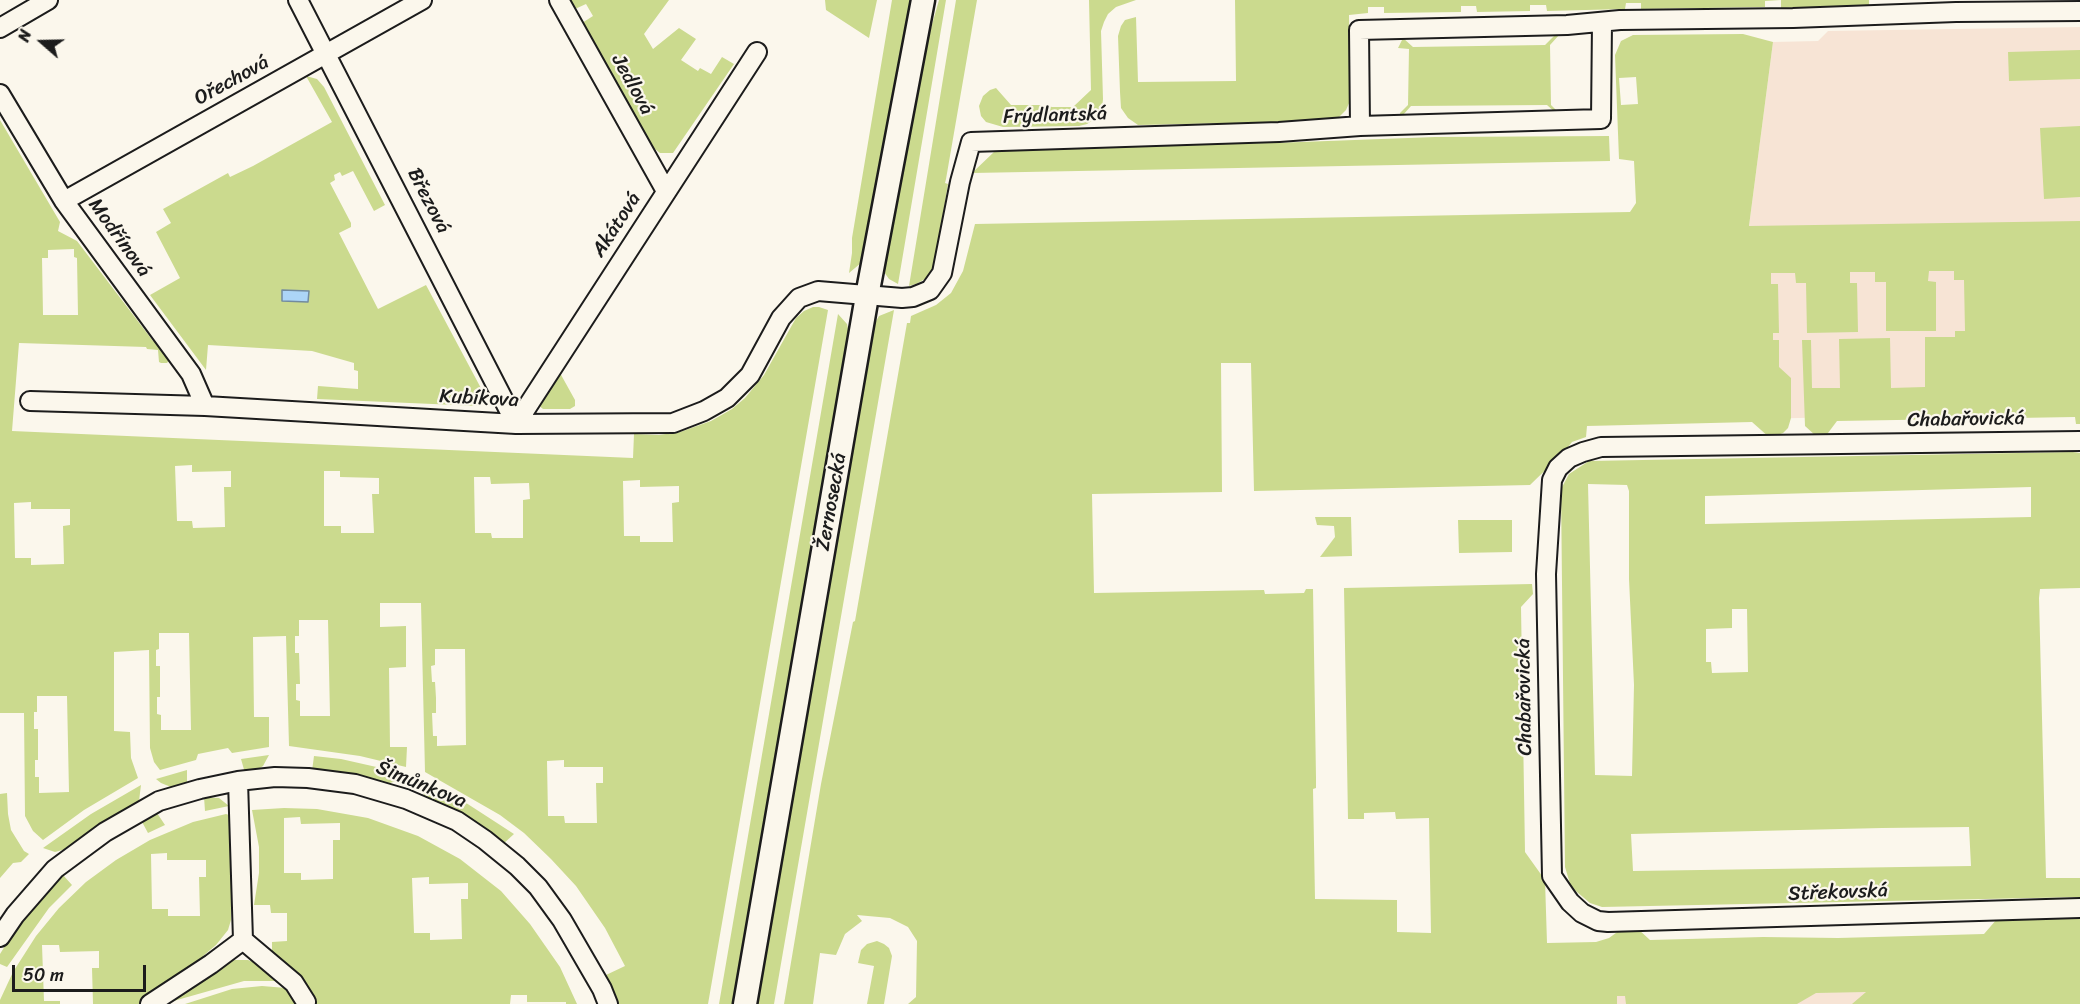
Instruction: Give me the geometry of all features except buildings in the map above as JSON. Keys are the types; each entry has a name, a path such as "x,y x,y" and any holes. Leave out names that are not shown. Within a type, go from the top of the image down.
{"street":[{"path":"0,28 48,0"},
{"name":"Březová","path":"298,0 516,424"},
{"name":"Ořechová","path":"64,201 422,0"},
{"name":"Jedlová","path":"559,0 666,191"},
{"name":"Žernosecká","path":"746,1004 867,296 923,0"},
{"path":"1360,126 1359,30 1602,23 1620,20 1793,18 1956,6 2080,11"},
{"name":"Frýdlantská","path":"867,296 913,297 930,290 942,273 960,182 971,142 1601,119 1602,23"},
{"name":"Akátová","path":"516,424 757,52"},
{"name":"Modřínová","path":"0,94 64,201 191,374 206,406"},
{"name":"Kubíkova","path":"30,401 206,406 516,424 673,423 704,411 727,398 750,375 781,318 799,298 818,291 867,296"},
{"name":"Chabařovická","path":"1598,921 1582,913 1570,902 1552,876 1549,812 1547,563 1552,480 1558,468 1569,458 1601,447 2080,441"},
{"name":"Šimůnkova","path":"0,937 15,915 55,869 105,832 159,801 238,781 275,777 355,784 406,799 457,821 493,846 538,887 562,920 602,989 608,1004"},
{"path":"238,781 243,940 294,983 306,1002"},
{"name":"Střekovská","path":"1598,921 2080,908"},
{"path":"150,1004 243,940"}],"shaded area":[{"path":"2080,27 2080,412 1752,419 1749,226 1773,42 1818,41 1828,31"},
{"path":"1954,991 1954,1004 1617,1004 1617,994"}],"green space":[{"path":"570,0 669,0 644,34 653,49 679,28 696,39 681,60 698,71 700,68 711,74 722,57 734,64 673,153 660,153 651,146 582,23 593,16 586,4 575,9"},
{"path":"825,0 877,0 869,38 826,10"},
{"path":"892,0 910,0 864,255 861,263 849,273 852,238"},
{"path":"939,0 946,0 898,284 889,279 884,272 883,262 919,70"},
{"path":"956,0 977,0 945,183 948,184 932,271 925,279 909,286"},
{"path":"1089,0 1136,0 1116,7 1108,14 1104,22 1101,31 1103,99 1102,109 1096,118 1079,126 1003,127 986,122 981,116 979,106 983,96 996,88 1011,105 1052,107 1073,107 1091,90"},
{"path":"1235,0 1781,0 1765,1 1765,7 1641,9 1641,3 1626,3 1625,9 1547,11 1546,5 1530,5 1530,11 1477,12 1476,6 1461,6 1461,12 1384,13 1384,7 1368,7 1368,13 1349,15 1350,101 1346,110 1338,118 1327,121 1138,125 1128,118 1121,108 1118,36 1125,20 1136,17 1138,82 1236,81"},
{"path":"1781,0 1869,0 1869,6 1781,8"},
{"path":"1558,32 1560,34 1550,45 1551,105 1559,113 1558,115 1547,105 1411,106 1400,116 1408,105 1409,49 1398,48 1403,38 1413,47 1545,45"},
{"path":"1743,34 1773,42 1749,226 2080,221 2080,424 2076,424 2075,417 1837,421 1825,437 1816,436 1805,426 1802,340 1811,340 1812,388 1840,388 1839,339 1890,338 1891,388 1925,387 1925,337 1955,337 1955,331 1965,331 1964,280 1954,280 1954,271 1929,271 1928,281 1936,282 1936,331 1886,331 1886,282 1875,282 1875,272 1850,272 1850,283 1857,283 1858,332 1807,333 1806,283 1796,283 1795,273 1771,273 1771,284 1778,284 1779,333 1773,333 1773,340 1779,340 1779,367 1791,378 1791,418 1788,428 1783,433 1770,438 1752,422 1587,426 1586,437 1572,442 1530,485 1254,491 1251,363 1221,363 1222,492 1092,494 1094,593 1264,590 1265,594 1304,593 1306,589 1313,589 1315,899 1397,900 1397,932 1431,933 1429,818 1396,819 1395,812 1364,813 1364,819 1348,819 1344,588 1532,584 1533,594 1521,607 1525,852 1545,880 1547,943 1596,942 1609,938 1627,925 1638,929 1650,940 1838,938 1984,934 1997,919 2080,917 2080,1004 1852,1004 1866,992 1816,993 1797,1004 1626,1004 1625,996 1617,996 1617,1004 908,1004 916,997 917,941 908,927 890,918 857,915 862,921 845,934 836,955 820,953 813,1004 784,1004 821,784 855,621 907,323 910,323 911,316 936,305 951,293 963,271 975,224 1630,212 1636,203 1634,161 1619,159 1615,55 1621,41 1633,35","holes":["1636,77 1638,104 1621,105 1619,78"]},
{"path":"2080,50 2080,79 2009,81 2008,52"},
{"path":"306,76 317,79 324,87 385,205 374,211 353,171 342,176 340,172 334,175 335,180 330,183 351,223 351,227 339,233 378,309 426,285 483,392 479,406 317,399 318,386 358,389 358,371 354,370 354,363 312,351 208,345 206,370 150,295 180,278 156,232 171,223 163,209 228,173 230,177 253,166 332,122"},
{"path":"0,120 60,222 58,231 77,241 153,341 156,340 170,359 167,363 159,362 158,350 146,347 19,343 12,431 633,458 634,434 659,435 680,432 711,421 732,409 745,398 764,375 796,318 813,307 828,310 708,1004 617,1004 606,975 625,966 605,928 576,886 524,833 500,815 425,772 421,603 380,603 380,627 406,626 406,667 389,668 390,747 407,747 406,767 360,756 289,746 286,636 253,637 254,717 269,717 269,747 232,753 228,748 198,754 196,760 160,770 154,762 150,748 149,650 114,652 114,731 130,732 131,758 138,778 84,810 43,840 33,831 25,816 24,713 0,713","holes":["74,249 74,257 77,258 78,315 43,315 42,258 48,258 48,250","192,465 192,472 231,471 231,487 224,487 225,527 193,528 192,521 177,521 175,466","324,471 340,471 340,477 379,478 379,494 372,494 374,533 341,533 341,526 324,526","474,477 490,477 491,484 529,483 530,499 523,500 523,538 492,538 491,533 475,533","640,480 640,487 679,486 679,502 672,503 673,542 640,542 640,536 624,536 623,481","31,502 31,509 70,509 70,525 63,526 64,564 31,565 31,558 15,558 14,503","299,620 328,620 330,716 300,716 300,701 296,700 296,684 300,684 299,653 295,653 295,636 299,636","159,633 189,633 191,730 161,730 161,715 157,714 157,697 160,697 160,666 156,666","435,649 465,649 466,745 437,746 437,736 433,736 432,713 436,713 436,698 435,682 432,682 431,666 435,665","37,696 67,696 69,792 39,793 39,777 35,777 35,760 38,760 38,729 34,729 34,712 37,712","564,760 564,767 603,767 603,783 596,783 597,823 565,823 564,816 548,816 547,761"]},
{"path":"2080,126 2080,197 2044,199 2040,128"},
{"path":"1609,136 1610,161 972,173 994,152 1021,146 1274,143 1435,137"},
{"path":"894,310 774,1004 756,1004 872,328 879,316"},
{"path":"838,314 847,324 850,338 737,1004 719,1004"},
{"path":"560,373 575,400 575,406 570,409 543,409 538,405"},
{"path":"2080,453 2080,588 2040,589 2039,598 2046,878 2080,878 2080,897 1602,907 1590,903 1571,887 1565,867 1561,489 1569,474 1589,461","holes":["1588,484 1627,485 1634,685 1632,776 1595,775","2031,487 2031,517 1705,524 1705,496","1732,609 1747,609 1748,672 1712,673 1711,662 1706,662 1706,629 1732,628","1969,827 1971,866 1633,871 1631,834"]},
{"path":"1315,517 1351,517 1352,556 1320,557 1335,537 1334,526 1317,525"},
{"path":"1458,520 1512,520 1512,552 1459,553"},
{"path":"269,755 263,766 245,773 241,759"},
{"path":"314,756 341,759 403,773 399,780 387,784 336,773 312,771"},
{"path":"187,770 187,784 171,787 156,779"},
{"path":"419,779 460,799 514,834 502,845 428,800 422,792"},
{"path":"141,785 139,801 132,807 66,849 55,852 43,848 91,814"},
{"path":"7,793 11,830 24,851 29,854 21,862 13,863 0,878 0,794"},
{"path":"204,797 219,798 229,806 205,811"},
{"path":"317,809 368,818 418,836 460,859 501,891 530,924 560,967 577,1004 527,1002 527,995 511,995 510,1004 185,1004 232,989 262,986 286,988 295,1002 312,1001 311,990 272,951 272,942 287,941 287,913 271,913 270,905 254,905 259,873 259,847 252,810","holes":["300,817 301,824 340,823 340,840 333,840 333,879 301,880 301,873 284,873 284,818","429,877 429,884 468,883 468,899 461,899 462,939 430,940 430,933 414,933 412,878"]},
{"path":"157,813 165,825 148,833 141,820"},
{"path":"229,815 231,920 228,930 203,956 205,960 143,1004 93,1004 92,968 99,968 99,951 60,952 59,945 42,945 44,1001 60,1001 60,1004 0,1004 13,972 36,936 59,908 86,882 116,860 150,840 193,822","holes":["167,853 167,860 206,860 206,877 199,877 200,916 168,916 168,909 152,909 151,854"]},
{"path":"63,875 72,885 49,908 7,967 0,964 0,954 23,917"},
{"path":"877,941 889,948 892,956 884,1004 867,1004 874,966 858,963 861,950 867,944"},
{"path":"235,960 248,960 260,965 278,981 244,981 163,1004 216,967"}],"water":[{"path":"282,290 309,291 308,302 282,301"}]}
